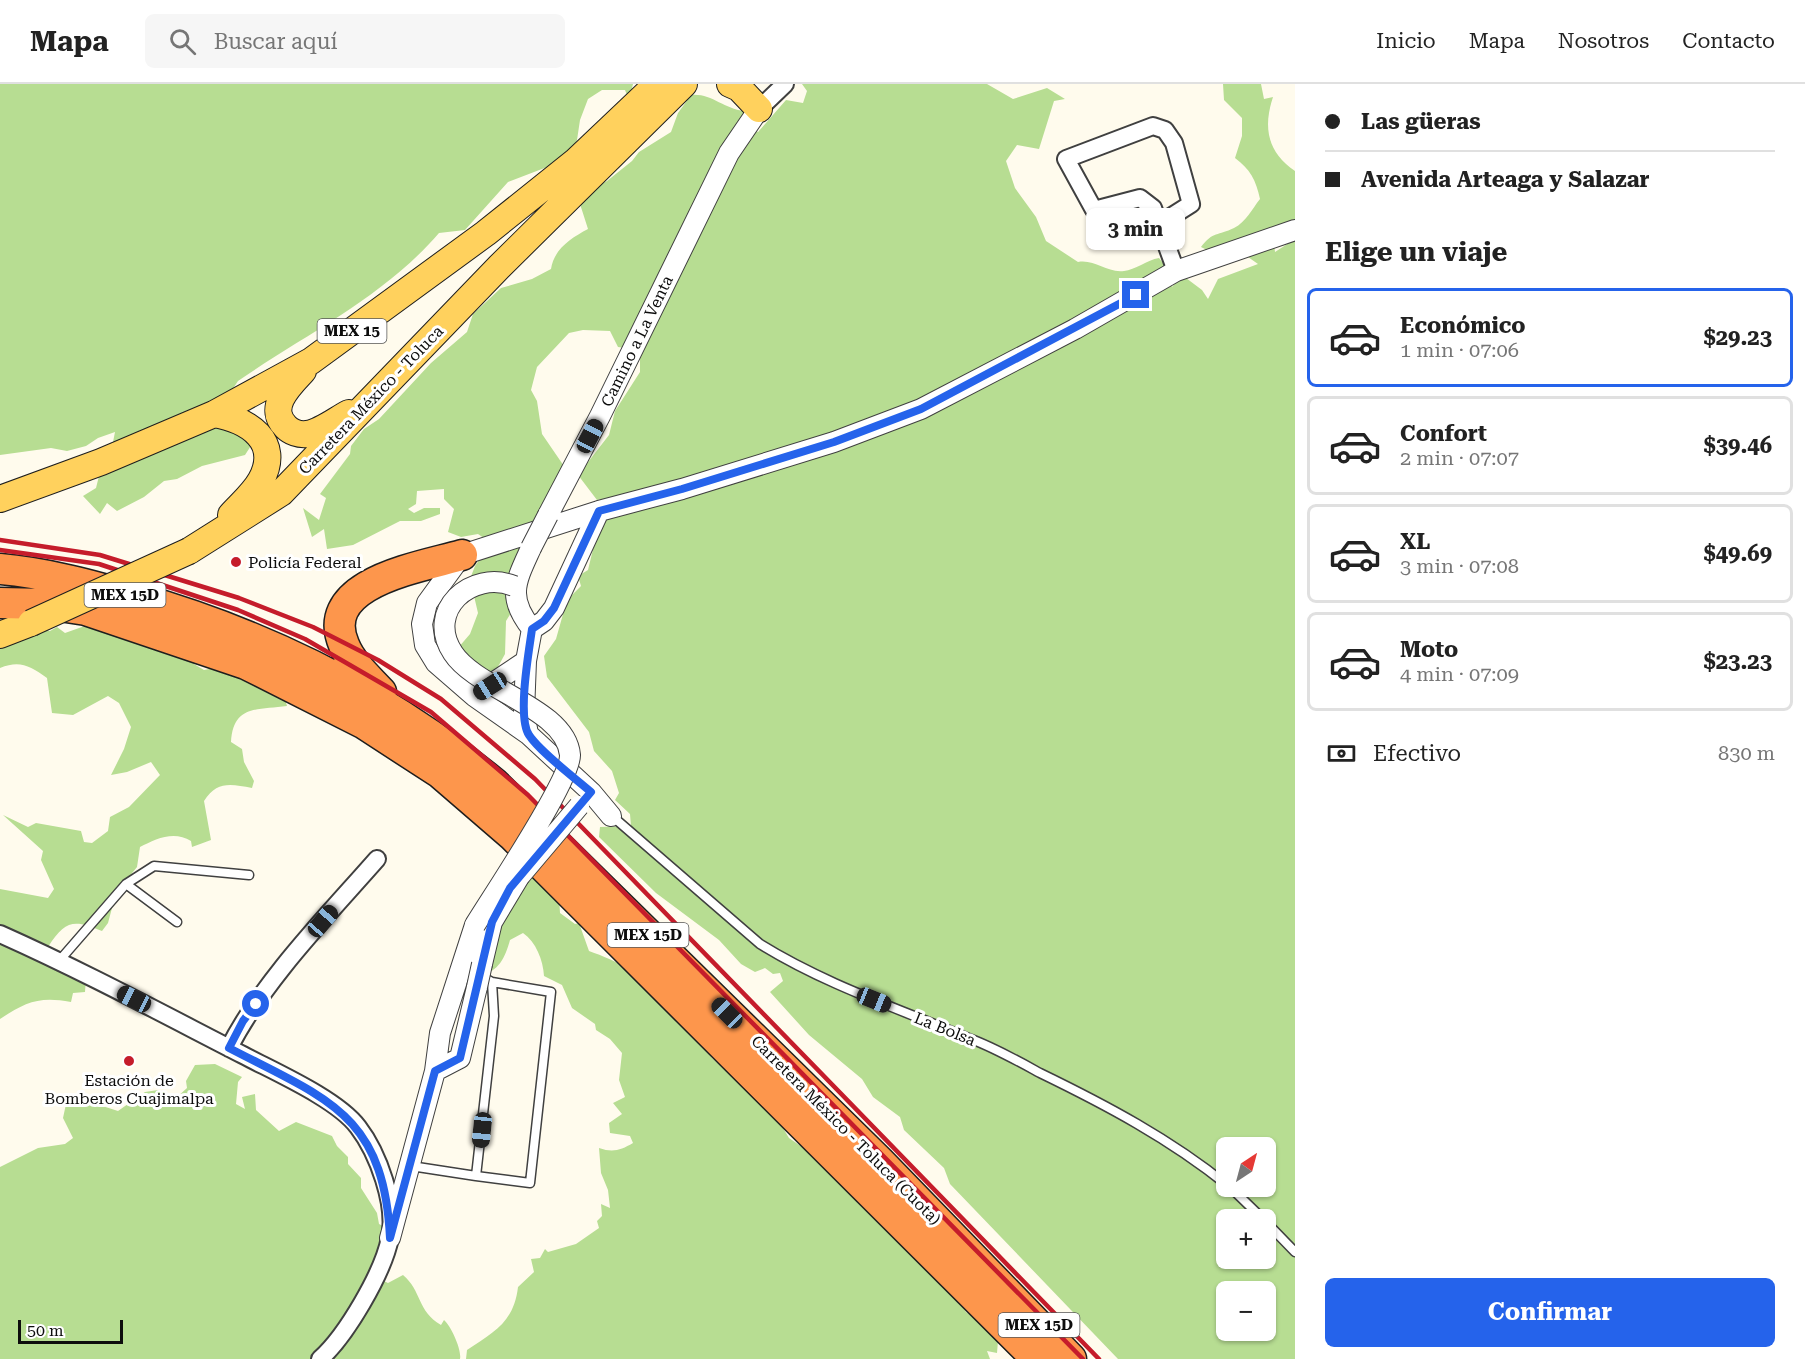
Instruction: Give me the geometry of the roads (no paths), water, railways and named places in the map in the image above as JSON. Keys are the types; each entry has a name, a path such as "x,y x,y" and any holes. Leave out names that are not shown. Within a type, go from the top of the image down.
{"highway":[{"path":"406,718 347,652 341,635 344,608 363,587 462,555"},
{"name":"Carretera México - Toluca (Cuota)","path":"0,569 62,577 177,609 247,635 348,682 453,749 503,792 879,1161 1071,1359"},
{"name":"MEX 15D","path":"0,591 48,595 247,635"},
{"name":"Carretera México - Toluca (Cuota)","path":"0,603 47,604 86,610 246,664 336,707 440,773 513,836 1037,1359"}],"main road":[{"name":"MEX 15","path":"0,499 101,462 214,414 310,361 495,226 576,161 657,84"},
{"name":"Carretera México - Toluca","path":"0,635 189,551 281,493 507,258 684,84"},
{"path":"736,85 759,109"},
{"path":"310,361 280,400 278,413 288,429 300,434 313,433 372,400"},
{"path":"210,537 258,485 266,462 264,445 255,430 241,420 214,414"}],"street":[{"name":"Camino a La Venta","path":"514,586 729,153 759,109 785,84"},
{"path":"1161,223 1191,204 1174,143 1165,130 1153,126 1066,159 1094,210 1140,198 1153,207 1161,223 1176,272"},
{"path":"435,1071 460,1058 484,985 482,964 492,922 519,877 585,799 528,734 474,696 436,663 423,634 427,603 462,555 599,511 682,489 834,442 921,409 1075,329 1176,272 1295,230"},
{"path":"532,629 544,621 554,608 599,511"},
{"path":"320,1359 329,1351 359,1309 390,1238 435,1071 440,1034 475,925 558,789 570,760 567,743 553,724 464,665 448,644 446,618 459,595 481,582 498,581 514,586 516,601 532,629 526,661 524,712 528,734"},
{"path":"474,696 526,661"},
{"name":"La Bolsa","path":"585,799 611,816"},
{"path":"229,1048 250,1011 309,937 377,859"},
{"path":"0,934 59,961 306,1088 357,1125 373,1151 384,1180 390,1238"}],"lane":[{"name":"La Bolsa","path":"611,816 760,944 787,961 835,984 974,1040 1064,1084 1161,1136 1216,1177"},
{"path":"59,961 126,884 154,866 249,875"},
{"path":"126,884 177,922"},
{"path":"462,966 484,985 494,1016 476,1176"},
{"path":"410,1166 530,1183 551,992 484,985"},
{"name":"La Bolsa","path":"1240,1197 1253,1209"},
{"name":"La Bolsa","path":"1276,1232 1295,1252"}],"railway":[{"path":"0,540 100,555 239,598 313,627 378,660 441,699 535,779 1099,1359"},
{"path":"0,550 99,564 238,610 305,639 431,712 528,795 1083,1359"}],"place":[{"name":"Policía Federal","path":"236,562"},
{"name":"Estación de Bomberos Cuajimalpa","path":"129,1061"}]}
